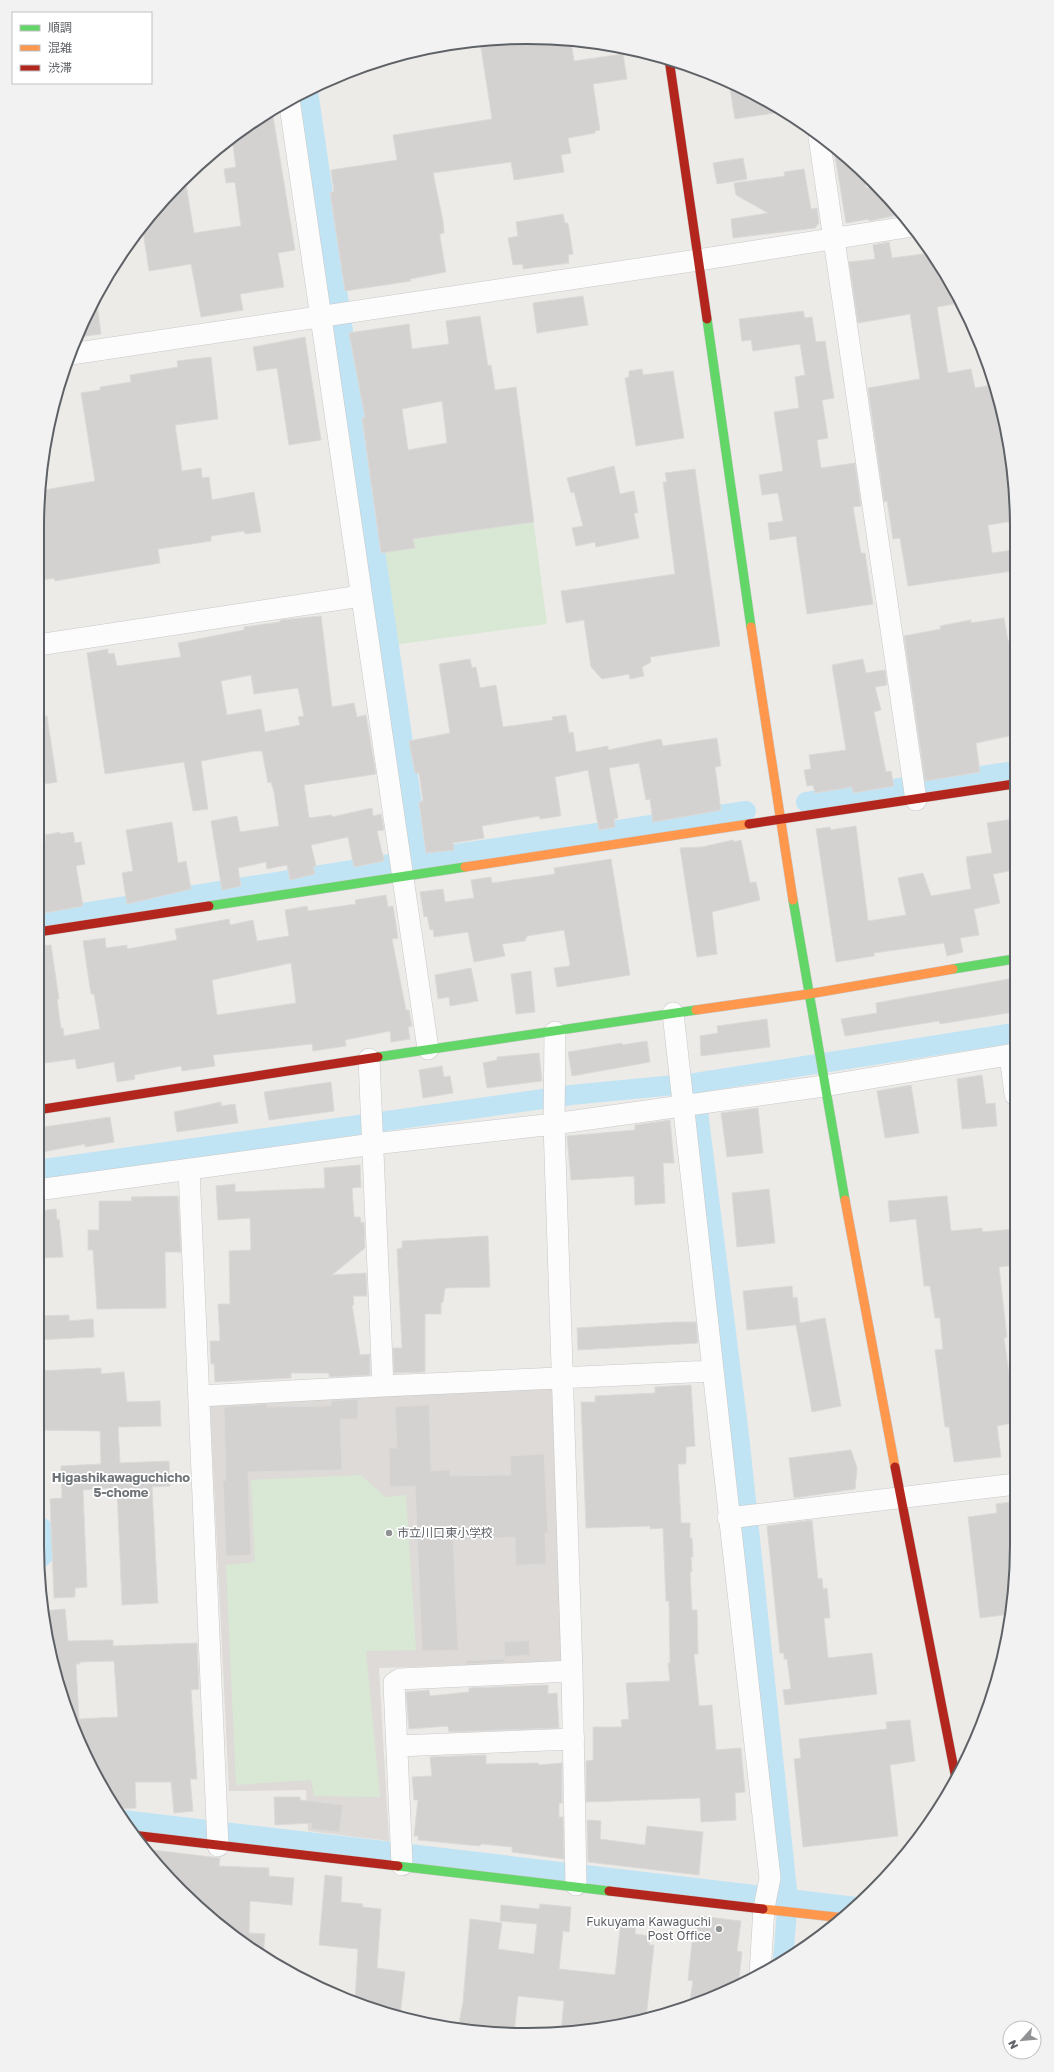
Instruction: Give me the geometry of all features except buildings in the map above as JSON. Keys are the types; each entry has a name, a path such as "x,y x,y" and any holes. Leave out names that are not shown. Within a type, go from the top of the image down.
{"street":[{"path":"669,66 779,820 824,1082 901,1497 954,1770"},
{"path":"290,107 404,875 428,1049"},
{"path":"819,142 916,800"},
{"path":"77,353 698,260 905,227"},
{"path":"44,644 362,596"},
{"path":"44,931 404,875 916,800 1010,785"},
{"path":"44,1109 428,1049 555,1032 673,1013 809,994 1010,960"},
{"path":"673,1013 678,1064 690,1103 713,1370 728,1518 770,1878 761,1967"},
{"path":"555,1032 554,1124 574,1739 576,1885"},
{"path":"44,1189 373,1144 554,1124 824,1082 1010,1055"},
{"path":"369,1059 383,1386"},
{"path":"190,1169 218,1846"},
{"path":"200,1396 713,1370"},
{"path":"728,1518 1010,1485"},
{"path":"402,1865 394,1683 400,1679 572,1671"},
{"path":"397,1746 574,1739"},
{"path":"141,1835 218,1846 576,1885 834,1917"}],"shaded area":[{"name":"市立川口東小学校","path":"552,1388 564,1662 379,1668 389,1841 308,1831 306,1790 229,1791 210,1404"}],"green space":[{"path":"532,510 547,624 386,646 370,533"},
{"path":"361,1475 385,1497 406,1495 416,1650 366,1651 380,1797 314,1796 311,1780 236,1785 226,1565 255,1562 251,1480"}],"waterway":[{"path":"309,96 420,859"},
{"path":"806,802 1010,772"},
{"path":"44,919 420,859 746,811"},
{"path":"44,1169 571,1095 695,1083 1010,1034"},
{"path":"695,1088 739,1435 788,1899 784,1954"},
{"path":"131,1821 847,1906"}],"traffic: fast":[{"path":"707,319 751,627"},
{"path":"209,906 465,867"},
{"path":"793,900 845,1200"},
{"path":"953,969 1010,960"},
{"path":"378,1057 696,1010"},
{"path":"398,1866 609,1891"}],"traffic: slow":[{"path":"751,627 793,900"},
{"path":"465,867 749,824"},
{"path":"696,1010 809,994 953,969"},
{"path":"845,1200 895,1467"},
{"path":"763,1909 834,1917"}],"traffic: jam":[{"path":"670,66 707,319"},
{"path":"749,824 1010,785"},
{"path":"44,931 209,906"},
{"path":"44,1109 378,1057"},
{"path":"895,1467 954,1770"},
{"path":"142,1836 398,1866"},
{"path":"609,1891 763,1909"}],"place":[{"name":"市立川口東小学校","path":"389,1533"},
{"name":"Fukuyama Kawaguchi Post Office","path":"719,1929"}],"district":[{"name":"Higashikawaguchicho 5-chome","path":"121,1484"}]}
